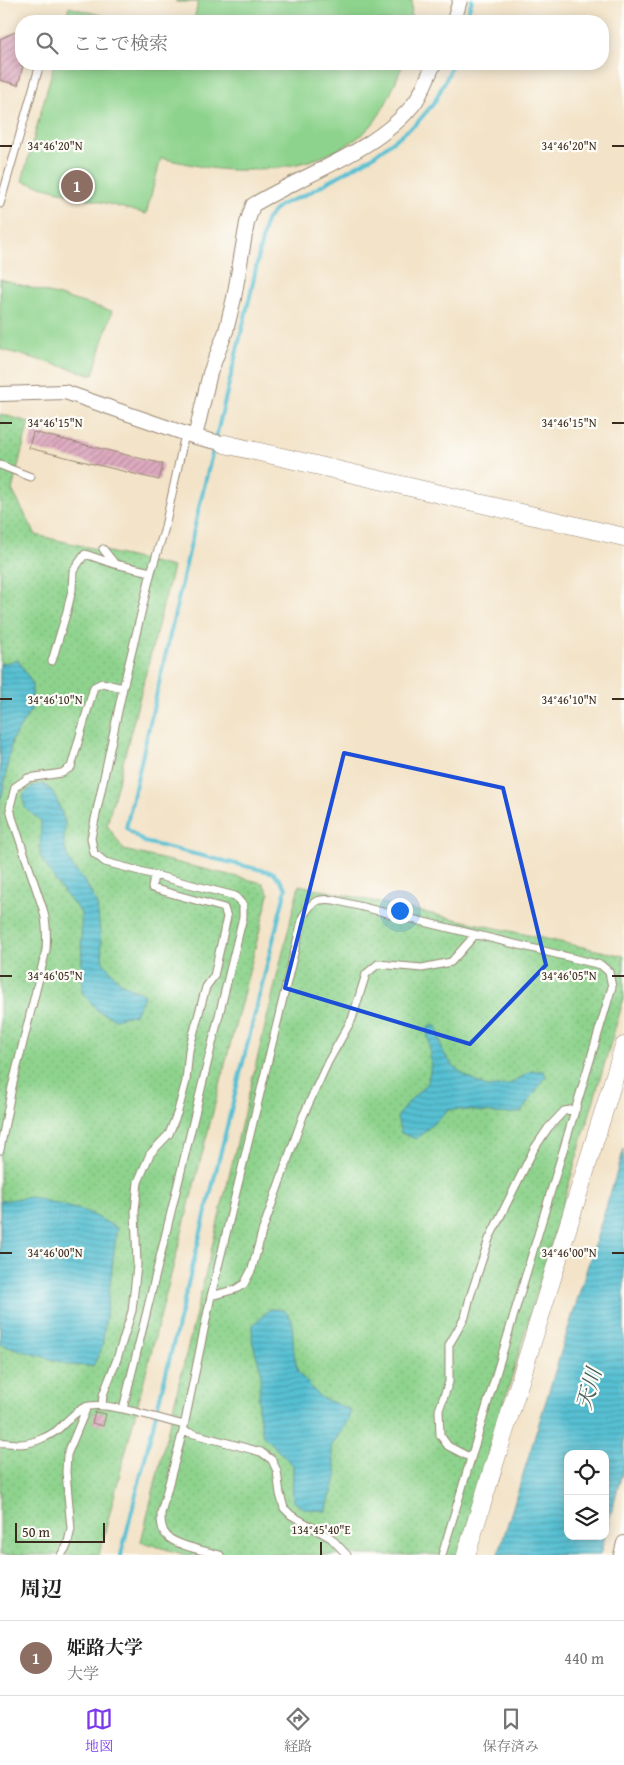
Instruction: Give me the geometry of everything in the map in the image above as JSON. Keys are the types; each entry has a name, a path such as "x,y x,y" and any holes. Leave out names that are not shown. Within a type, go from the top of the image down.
{"street":[{"path":"456,15 460,0"},
{"path":"190,436 210,373 226,331 234,298 247,223 253,205 364,146 401,119 416,100 431,70"},
{"path":"0,394 64,392 190,436 624,537"},
{"path":"466,1555 624,1046"},
{"path":"621,1555 624,1543"}],"lane":[{"path":"0,204 38,70"},
{"path":"123,1410 243,917 243,906 236,896 105,862 94,853 91,838 123,688 151,572 190,436"},
{"path":"0,465 31,477"},
{"path":"103,549 114,564"},
{"path":"52,661 67,612 72,590 73,571 85,554 114,564 151,572"},
{"path":"0,1150 12,1086 46,950 47,924 44,910 10,808 15,787 28,778 62,773 71,767 94,687 102,683 123,688"},
{"path":"102,1406 102,1395 117,1359 132,1311 137,1265 135,1211 138,1182 150,1154 169,1134 178,1111 186,1081 189,1050 206,987 214,976 227,917 224,908 152,888 154,875"},
{"path":"220,1555 175,1542 166,1536 161,1524 161,1513 184,1428 211,1296 302,916 312,903 322,899 334,900 601,965 609,972 612,987 442,1555"},
{"path":"211,1296 236,1289 244,1284 252,1269 262,1232 303,1116 328,1062 352,1019 366,974 378,964 422,968 450,962 476,935"},
{"path":"471,1458 448,1446 440,1434 440,1410 448,1382 449,1345 465,1317 489,1239 534,1150 548,1128 564,1111 576,1110"},
{"path":"61,1555 67,1546 72,1529 66,1472 67,1455 88,1406"},
{"path":"0,1443 20,1444 39,1440 56,1431 70,1418 88,1406 102,1406 123,1410 261,1452 272,1460 277,1471 284,1508 291,1515 330,1538 347,1555"}],"highlighted area":[{"path":"344,753 503,788 546,965 470,1044 285,988"}],"green space":[{"path":"176,0 412,0 411,15 195,15 198,2 176,2"},
{"path":"69,7 100,15 67,15"},
{"path":"52,70 400,70 380,114 369,128 337,150 318,158 277,168 237,170 197,166 161,158 146,214 22,181"},
{"path":"0,279 112,311 93,375 0,349"},
{"path":"0,414 29,422 12,490 36,535 173,567 107,825 124,850 263,883 269,894 99,1555 0,1555"},
{"path":"299,885 624,956 624,998 459,1555 186,1555 141,1542"}],"water":[{"path":"18,660 32,683 32,708 12,740 0,799 0,664"},
{"path":"43,784 53,792 65,822 64,846 70,863 87,885 97,904 103,962 121,983 145,995 135,1014 115,1019 98,1011 82,992 81,913 58,885 40,856 41,821 25,808 23,796 31,787"},
{"path":"430,1026 437,1026 443,1052 454,1067 486,1087 508,1085 531,1071 544,1071 546,1077 521,1112 503,1114 449,1110 416,1139 401,1133 397,1118 406,1105 425,1085 430,1073 427,1030"},
{"name":"天川","path":"624,1149 624,1466 609,1520 609,1450 564,1450 564,1540 604,1540 600,1555 498,1555"},
{"path":"31,1197 88,1212 117,1228 102,1348 93,1366 70,1365 0,1344 0,1201"},
{"path":"270,1309 284,1310 292,1320 294,1354 298,1372 320,1397 351,1410 348,1420 331,1447 337,1475 326,1511 304,1508 294,1501 293,1465 263,1436 258,1408 261,1371 252,1340 253,1325"}],"building":[{"path":"15,32 15,70 22,70 18,85 0,80 0,39"},
{"path":"33,432 163,464 159,480 29,448"},
{"path":"95,1412 106,1414 103,1426 92,1423"}],"waterway":[{"path":"467,15 472,0"},
{"path":"121,1555 286,888 274,873 144,842 126,828 198,512 251,292 266,220 280,205 305,195 372,157 416,124 434,103 450,70"}],"place":[{"name":"姫路大学","path":"77,186"}]}
